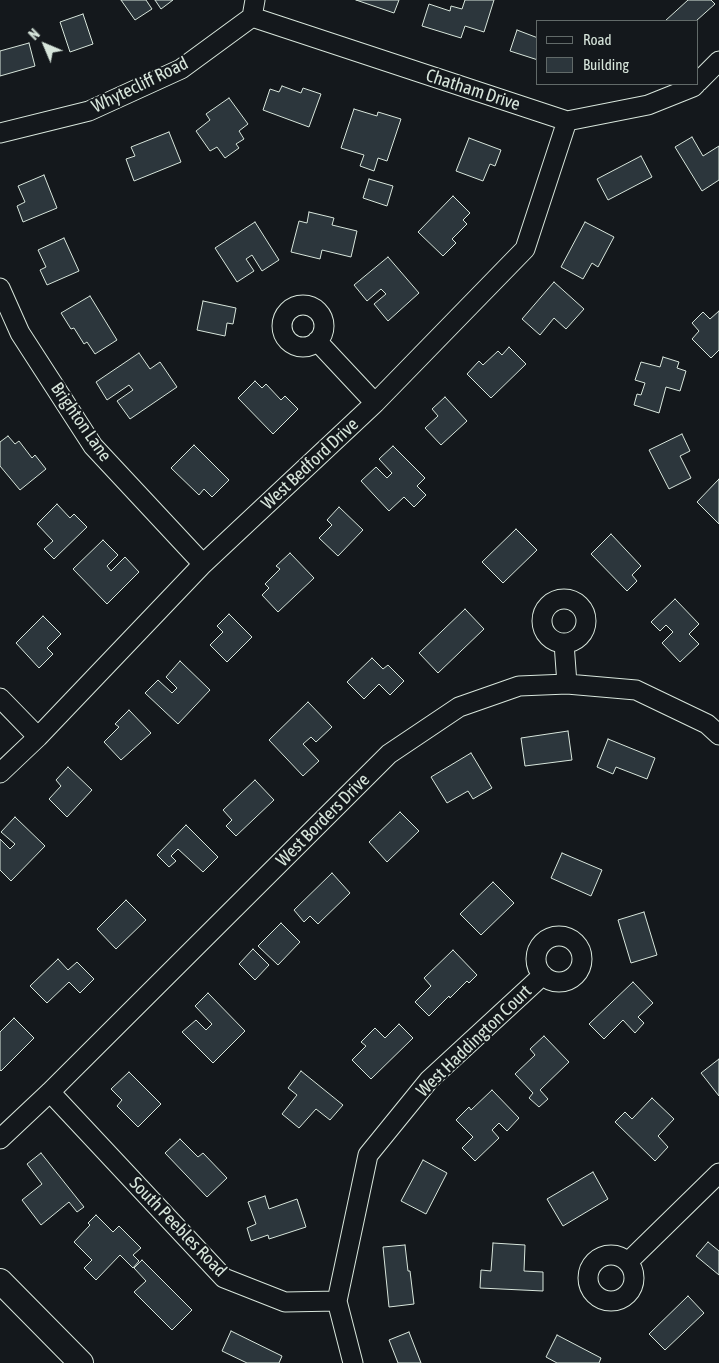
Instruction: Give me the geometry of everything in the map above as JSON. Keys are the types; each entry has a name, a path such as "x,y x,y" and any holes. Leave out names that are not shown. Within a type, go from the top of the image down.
{"main road":[{"path":"0,1281 81,1363"}],"street":[{"name":"Chatham Drive","path":"253,9 567,121 648,105 695,85"},
{"name":"Whytecliff Road","path":"0,133 89,111 181,69 253,9"},
{"name":"Chatham Drive","path":"699,81 719,61"},
{"name":"West Bedford Drive","path":"0,773 38,737 203,564 375,403 525,250 567,121"},
{"name":"Brighton Lane","path":"0,288 20,333 93,446 203,564"},
{"path":"317,341 375,403"},
{"path":"564,643 567,684"},
{"name":"West Borders Drive","path":"0,1139 50,1092 389,754 459,707 519,686 567,684 636,690 707,724 719,735"},
{"path":"0,698 38,737"},
{"name":"West Haddington Court","path":"337,1301 368,1155 429,1080 543,975"},
{"name":"South Peebles Road","path":"50,1092 224,1278 285,1302 337,1301"},
{"path":"628,1262 719,1173"},
{"path":"337,1301 353,1363"}],"building":[{"path":"121,0 146,0 152,9 135,20"},
{"path":"155,0 173,0 161,9"},
{"path":"356,0 399,0 394,13"},
{"path":"465,0 494,0 484,32 465,26 461,38 422,26 429,4 450,11 451,6 462,9"},
{"path":"688,0 711,0 715,4 697,20 666,20"},
{"path":"83,14 93,44 70,52 60,22"},
{"path":"517,30 536,37 536,59 510,51"},
{"path":"29,43 35,66 0,76 0,51"},
{"path":"282,86 301,93 303,88 321,94 309,127 263,110 270,89 279,92"},
{"path":"229,98 248,124 239,131 244,139 236,144 239,148 225,158 217,147 210,151 196,131 210,120 206,114"},
{"path":"354,109 377,116 378,112 401,119 387,161 378,158 374,171 360,166 364,155 341,148"},
{"path":"169,132 181,162 134,181 126,159 135,156 131,147"},
{"path":"692,137 703,156 719,146 719,180 702,191 675,147"},
{"path":"469,138 501,150 495,166 490,164 483,181 456,171"},
{"path":"641,156 652,177 608,200 597,179"},
{"path":"44,175 57,208 23,222 17,206 25,202 18,186"},
{"path":"369,179 393,186 387,206 363,198"},
{"path":"453,196 470,213 463,220 467,224 452,239 456,243 443,256 418,232"},
{"path":"309,212 334,218 332,225 357,231 351,257 322,250 320,259 291,252 299,221 307,223"},
{"path":"255,222 279,260 262,271 252,255 246,259 254,271 237,282 215,248"},
{"path":"585,222 614,237 598,267 592,263 583,279 561,267"},
{"path":"64,238 79,271 47,285 40,270 46,267 38,250"},
{"path":"388,257 419,293 388,321 374,304 386,294 381,289 367,301 354,285"},
{"path":"554,282 584,309 566,329 554,318 540,335 522,319"},
{"path":"90,296 117,340 95,354 87,342 84,344 74,328 71,329 61,313"},
{"path":"203,301 236,308 233,324 227,323 225,336 197,330"},
{"path":"719,311 719,350 711,358 692,339 699,331 692,323 703,312 710,319"},
{"path":"509,347 526,364 491,398 467,374 479,361 483,365 498,351 502,355"},
{"path":"139,353 150,369 160,362 177,387 130,419 117,401 133,390 129,385 107,400 96,382"},
{"path":"663,357 679,362 677,368 686,371 680,391 666,387 659,413 634,405 637,394 641,395 645,383 635,380 641,362 660,367"},
{"path":"255,381 262,388 266,384 281,400 285,396 298,409 273,434 238,398"},
{"path":"445,397 467,421 441,445 425,428 438,416 432,409"},
{"path":"682,434 690,451 680,456 691,478 669,489 649,450"},
{"path":"8,436 15,444 19,441 32,458 35,455 46,469 20,490 0,466 0,442"},
{"path":"194,445 229,480 212,497 204,489 199,495 171,468"},
{"path":"393,446 425,478 417,486 426,495 414,507 404,497 389,511 361,481 376,467 387,478 392,473 379,459"},
{"path":"719,479 719,524 697,502"},
{"path":"57,504 70,518 74,514 87,527 54,559 44,549 53,541 37,524"},
{"path":"339,507 363,530 338,556 319,538 332,525 327,520"},
{"path":"516,529 537,550 503,583 482,562"},
{"path":"611,534 641,566 632,575 637,581 627,591 591,554"},
{"path":"103,540 118,555 107,566 111,571 125,557 139,572 107,604 73,569"},
{"path":"290,553 314,578 278,612 262,595 269,588 265,584 280,569 276,566"},
{"path":"675,599 699,624 689,634 699,644 680,662 662,643 673,632 666,625 660,631 651,622"},
{"path":"465,609 484,629 438,673 419,653"},
{"path":"229,614 252,637 227,662 210,645 223,632 217,626"},
{"path":"43,616 61,634 47,648 53,654 39,668 16,643"},
{"path":"372,658 383,669 388,665 404,681 390,695 379,684 364,699 347,682"},
{"path":"180,661 210,690 178,724 145,693 158,680 172,693 177,688 166,677"},
{"path":"308,702 332,727 316,742 311,737 303,744 319,761 303,776 269,740"},
{"path":"129,710 151,733 121,760 104,742 119,727 115,724"},
{"path":"568,731 572,760 525,766 521,738"},
{"path":"608,739 655,758 647,779 616,767 613,774 597,767"},
{"path":"471,753 492,788 473,799 468,791 447,803 431,777"},
{"path":"68,767 92,790 67,817 49,799 61,786 56,780"},
{"path":"255,780 274,800 236,836 226,826 232,820 223,810"},
{"path":"400,812 419,831 387,862 369,842"},
{"path":"15,817 45,846 11,881 0,870 0,839 10,849 15,844 1,832"},
{"path":"186,825 218,857 203,872 178,849 171,856 176,861 169,867 157,855"},
{"path":"562,853 602,870 591,896 551,878"},
{"path":"332,873 350,893 318,924 310,916 304,922 294,910"},
{"path":"493,882 514,903 481,935 460,914"},
{"path":"126,900 146,920 116,949 97,929"},
{"path":"644,912 657,955 631,963 618,920"},
{"path":"281,923 300,942 278,965 258,946"},
{"path":"253,949 269,965 255,980 239,964"},
{"path":"453,950 477,975 469,983 467,981 450,998 449,996 429,1016 415,1002 431,986 424,978"},
{"path":"58,959 68,970 77,962 94,979 80,993 69,982 47,1003 30,986"},
{"path":"633,982 653,1003 638,1017 644,1023 635,1033 623,1020 604,1039 589,1024"},
{"path":"208,993 245,1031 213,1063 182,1032 196,1020 206,1030 212,1024 195,1006"},
{"path":"14,1018 34,1038 1,1071 0,1032"},
{"path":"399,1024 413,1038 371,1079 352,1060 366,1046 361,1042 375,1028 385,1038"},
{"path":"544,1036 569,1062 540,1090 548,1099 539,1107 529,1098 533,1093 515,1074 535,1055 530,1049"},
{"path":"719,1059 719,1096 701,1073"},
{"path":"301,1071 343,1105 330,1120 316,1109 299,1128 282,1114 297,1095 288,1088"},
{"path":"129,1072 161,1104 138,1127 117,1106 122,1100 111,1089"},
{"path":"492,1090 519,1118 507,1131 499,1123 492,1130 499,1138 475,1161 462,1148 473,1137 456,1120 469,1107 471,1110"},
{"path":"652,1098 674,1119 658,1136 668,1147 655,1161 615,1122 625,1112 632,1119"},
{"path":"180,1139 198,1157 203,1153 227,1178 207,1197 165,1153"},
{"path":"41,1153 84,1207 77,1212 69,1202 41,1225 22,1200 42,1184 27,1164"},
{"path":"423,1160 447,1173 426,1214 401,1201"},
{"path":"593,1172 608,1199 563,1226 547,1199"},
{"path":"265,1196 269,1209 297,1199 306,1227 269,1239 268,1235 251,1241 247,1228 256,1224 248,1202"},
{"path":"96,1215 113,1232 119,1226 141,1248 133,1255 139,1261 133,1268 120,1255 96,1280 84,1268 92,1260 74,1242 90,1225 88,1223"},
{"path":"708,1242 719,1251 719,1275 696,1256"},
{"path":"493,1243 525,1245 524,1271 543,1272 543,1291 480,1288 481,1270 491,1271"},
{"path":"405,1245 414,1304 389,1307 383,1247"},
{"path":"142,1260 192,1310 172,1330 134,1292 146,1281 134,1268"},
{"path":"688,1296 704,1313 665,1350 649,1334"},
{"path":"231,1331 282,1356 279,1363 247,1363 222,1351"},
{"path":"409,1332 421,1363 398,1363 389,1340"},
{"path":"557,1335 601,1358 599,1363 557,1363 546,1357"}]}
